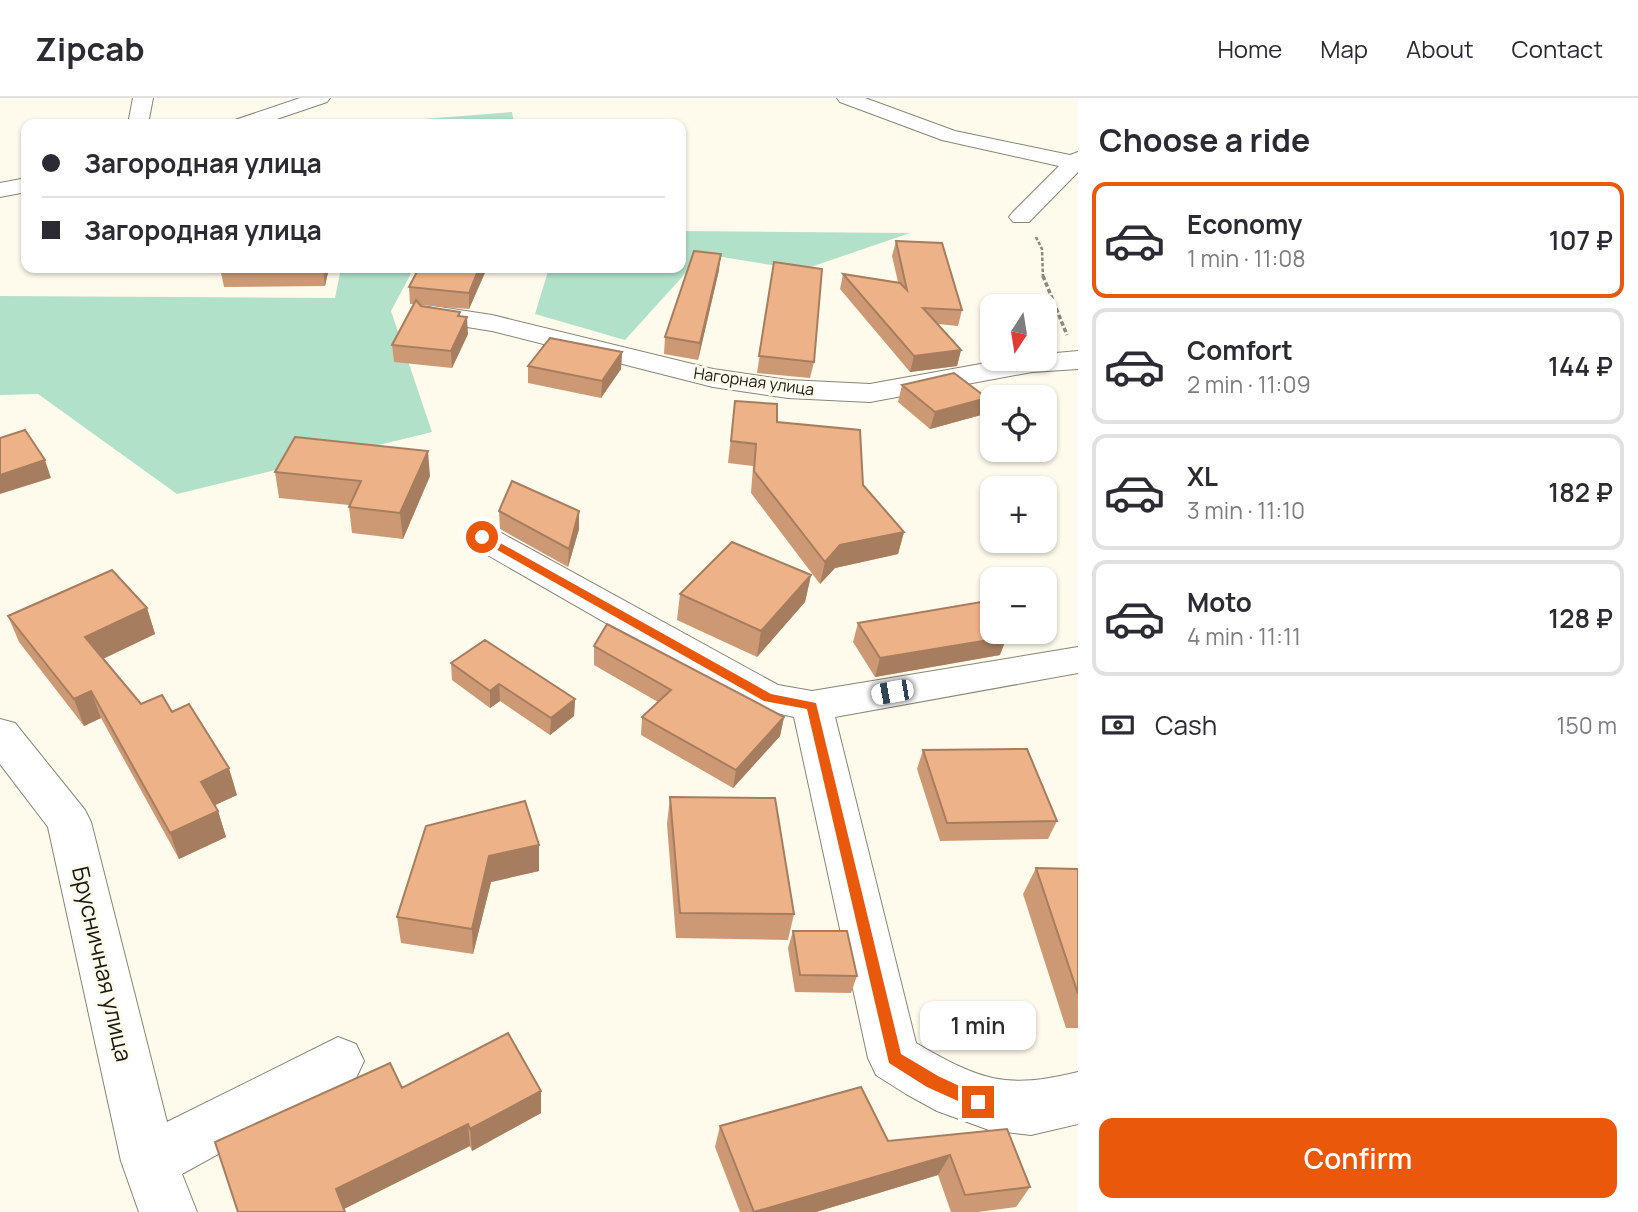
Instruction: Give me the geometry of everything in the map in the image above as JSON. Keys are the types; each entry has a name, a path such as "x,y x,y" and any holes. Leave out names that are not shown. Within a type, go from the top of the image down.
{"street":[{"path":"139,119 143,98"},
{"path":"257,119 320,98"},
{"path":"847,98 949,136 1076,160"},
{"path":"1021,217 1076,160"},
{"path":"0,190 21,186"},
{"name":"Нагорная улица","path":"433,314 492,323 713,378 788,389 870,393 1032,363 1076,359"},
{"path":"482,537 768,698 812,706 1078,660"},
{"path":"812,706 894,1058 933,1082 978,1102 1026,1109 1078,1098"},
{"name":"Брусничная улица","path":"0,734 69,822 149,1161 168,1212"},
{"path":"149,1161 338,1061"}],"path":[{"path":"1021,217 1044,247 1044,284 1054,303 1058,321 1072,341 1076,359"}],"green space":[{"path":"512,112 513,119 423,119"},
{"path":"686,231 910,233 802,270 703,254 686,273"},
{"path":"340,273 411,273 391,311 432,432 177,494 38,394 0,395 0,296 335,298"},
{"path":"547,273 686,273 625,340 535,314"}],"building":[{"path":"896,241 942,243 962,310 923,308 961,350 914,356 843,274 900,283 907,290"},
{"path":"694,251 721,254 700,343 665,337"},
{"path":"774,262 822,269 814,362 759,356"},
{"path":"416,273 477,273 469,293 409,287"},
{"path":"416,300 421,306 460,312 458,316 467,317 451,351 392,345"},
{"path":"550,338 622,352 602,381 528,366"},
{"path":"954,373 980,393 980,400 935,412 902,385"},
{"path":"735,401 777,404 777,422 860,430 863,485 904,532 840,545 825,562 754,471 756,444 731,441"},
{"path":"25,430 45,460 0,475 0,438"},
{"path":"295,437 428,451 400,513 349,507 361,481 275,472"},
{"path":"512,481 579,511 569,549 499,511"},
{"path":"732,542 811,575 761,631 680,594"},
{"path":"112,570 147,608 85,637 141,704 162,695 172,712 189,704 229,768 201,782 218,811 170,833 91,691 74,699 8,616"},
{"path":"980,602 980,641 880,658 858,623"},
{"path":"607,624 784,717 736,770 642,717 671,690 594,646"},
{"path":"485,640 575,699 551,718 499,684 490,691 451,663"},
{"path":"1027,749 1057,821 947,823 923,750"},
{"path":"670,797 775,798 794,914 680,913"},
{"path":"525,801 539,845 489,856 472,929 397,917 426,826"},
{"path":"1036,868 1078,869 1078,994"},
{"path":"793,931 847,931 857,976 800,975"},
{"path":"508,1033 541,1091 470,1129 468,1124 336,1189 345,1212 238,1212 215,1142 390,1063 402,1088"},
{"path":"861,1087 888,1141 1007,1129 1030,1187 965,1195 950,1155 754,1212 720,1126"}],"route":[{"path":"482,537 768,698 812,706 894,1058 933,1082 978,1102"}]}
